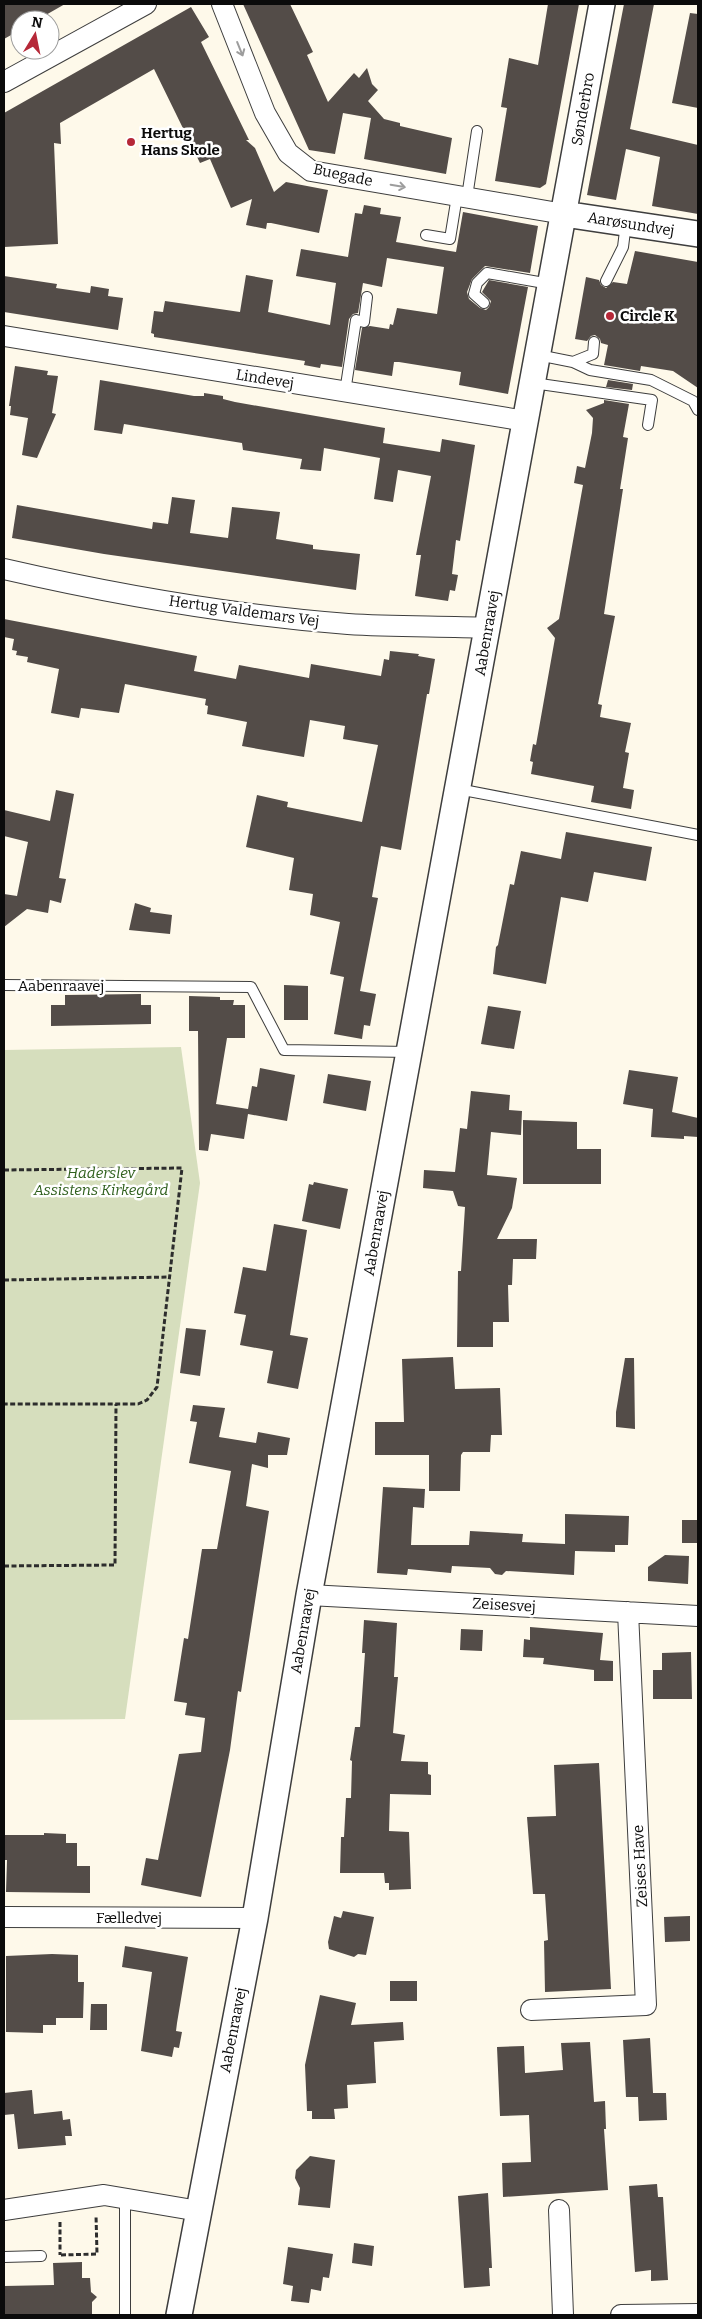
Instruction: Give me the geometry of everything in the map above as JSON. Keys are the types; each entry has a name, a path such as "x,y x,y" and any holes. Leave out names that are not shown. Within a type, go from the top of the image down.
{"street":[{"path":"4,82 146,4"},
{"name":"Buegade","path":"222,4 265,113 288,153 311,171 564,214"},
{"name":"Sønderbro","path":"564,214 602,4"},
{"name":"Aarøsundvej","path":"564,214 698,234"},
{"name":"Aabenraavej","path":"179,2315 255,1918 309,1594 564,214"},
{"name":"Lindevej","path":"4,336 526,422"},
{"name":"Hertug Valdemars Vej","path":"4,569 81,587 252,614 349,624 488,628"},
{"name":"Zeisesvej","path":"309,1594 698,1616"},
{"name":"Zeises Have","path":"531,2010 646,2005 628,1612"},
{"name":"Fælledvej","path":"4,1917 255,1918"},
{"path":"4,2210 104,2194 199,2211"},
{"path":"559,2210 564,2315"},
{"path":"632,2315 698,2314"}],"lane":[{"path":"426,235 450,239 477,132"},
{"path":"606,281 623,247 626,223"},
{"path":"484,303 474,294 478,283 487,273 551,284"},
{"path":"345,392 356,320 364,322 367,297"},
{"path":"573,362 592,354 594,342"},
{"path":"538,355 573,362 590,370 651,380 693,401 698,410"},
{"path":"533,383 652,400 648,425"},
{"path":"458,789 698,835"},
{"name":"Aabenraavej","path":"4,985 251,987 284,1050 410,1052"},
{"path":"125,2198 125,2315"},
{"path":"4,2257 41,2256"}],"path":[{"path":"4,1170 182,1168 157,1387 147,1400 142,1402 116,1404 4,1404"},
{"path":"4,1280 169,1277"},
{"path":"4,1566 115,1565 116,1404"},
{"path":"41,2256 97,2254 96,2196"},
{"path":"60,2202 61,2255"}],"green space":[{"name":"Haderslev Assistens Kirkegård","path":"181,1047 200,1183 125,1719 4,1720 4,1050"}],"building":[{"path":"4,4 65,4 54,10 10,10 10,36 4,39"},
{"path":"243,4 290,4 313,52 307,55 328,102 354,73 359,78 367,68 372,84 378,90 368,101 384,119 400,123 400,126 452,138 446,174 364,159 371,118 343,113 335,154 309,150"},
{"path":"548,4 579,4 546,184 540,188 495,181 507,108 501,107 509,58 538,65"},
{"path":"624,4 654,4 630,129 698,145 698,214 652,206 660,157 626,149 616,200 587,195"},
{"path":"191,7 209,37 201,42 249,140 246,140 255,148 274,192 286,182 328,190 319,233 271,223 267,223 266,229 246,225 252,199 231,208 210,159 200,163 154,69 60,123 61,144 54,143 58,244 4,247 4,113"},
{"path":"690,13 698,14 698,108 672,103"},
{"path":"364,205 381,208 380,214 401,217 396,242 456,252 463,212 538,226 530,273 485,266 472,279 467,292 469,299 480,308 486,310 491,301 482,292 489,280 528,287 508,394 459,385 461,372 399,362 394,362 392,376 355,370 362,328 370,326 389,329 390,324 393,325 397,308 437,314 444,267 387,258 382,287 363,283 358,313 353,314 349,319 342,367 321,364 320,368 304,365 305,361 154,337 154,334 151,333 154,311 163,312 165,301 240,312 246,275 273,280 268,312 330,325 336,283 296,276 301,249 348,257 355,213 362,214"},
{"path":"635,251 698,262 698,388 673,371 641,366 640,371 604,365 608,345 601,343 600,339 595,335 591,336 587,341 575,339 586,277 599,280 601,285 606,288 613,282 627,284"},
{"path":"4,276 57,284 56,288 90,293 91,286 109,289 108,296 123,298 118,330 4,312"},
{"path":"15,366 48,371 47,375 58,376 52,413 56,414 37,458 22,455 28,418 10,415 11,406 9,406"},
{"path":"100,380 194,396 204,396 204,393 223,396 223,399 235,402 385,428 383,443 440,452 442,439 475,445 460,541 456,540 452,574 458,575 455,591 450,590 448,601 415,596 421,555 416,555 431,476 398,470 393,502 374,499 380,458 324,448 321,471 300,469 302,459 243,450 242,443 124,424 122,434 94,430"},
{"path":"608,380 633,384 632,390 606,387"},
{"path":"604,400 629,404 623,437 628,438 620,489 623,489 604,614 615,616 598,704 602,705 600,717 631,723 625,752 629,753 623,788 634,790 631,809 591,802 594,786 531,774 533,762 530,761 533,744 536,745 555,638 547,628 559,619 583,485 574,483 577,466 585,468 592,433 593,418 586,410 604,403"},
{"path":"172,497 195,500 190,533 228,538 232,507 280,512 276,539 313,545 313,549 360,554 356,590 104,554 12,538 17,505 152,529 153,522 168,524"},
{"path":"4,619 197,656 194,671 236,679 239,665 309,678 311,664 381,676 384,659 389,660 390,651 419,654 418,656 435,659 429,694 427,694 401,850 381,846 372,897 378,898 360,991 376,994 370,1026 364,1025 362,1039 334,1034 344,977 330,974 340,922 310,915 313,894 289,890 294,858 246,847 257,795 288,802 287,807 362,822 378,745 343,739 345,726 310,720 304,757 242,746 247,722 207,714 208,706 205,705 206,699 125,684 119,713 81,708 79,718 51,713 59,669 27,662 28,657 16,655 17,651 12,650 14,639 4,637"},
{"path":"56,790 74,794 59,878 66,879 61,903 50,900 48,913 27,909 4,927 4,894 17,896 28,842 4,836 4,810 50,821"},
{"path":"566,832 652,847 646,881 594,872 588,902 561,897 546,984 493,974 496,947 498,945 510,884 514,885 521,851 561,859"},
{"path":"135,903 151,908 150,912 172,915 170,934 129,930"},
{"path":"284,985 308,986 308,1020 284,1020"},
{"path":"141,994 141,1005 151,1005 151,1024 51,1026 51,1005 65,1005 65,995"},
{"path":"189,996 220,997 220,1000 234,1000 233,1005 245,1005 245,1038 227,1038 216,1104 248,1109 252,1086 257,1087 260,1068 295,1075 287,1121 248,1114 244,1139 211,1134 208,1151 199,1150 198,1031 189,1031"},
{"path":"488,1006 521,1011 514,1049 481,1044"},
{"path":"629,1070 678,1077 672,1112 698,1118 698,1137 684,1136 684,1139 651,1137 653,1109 623,1104"},
{"path":"328,1074 371,1081 366,1111 323,1103"},
{"path":"471,1091 510,1095 509,1110 522,1111 521,1135 491,1132 487,1175 517,1178 512,1208 497,1239 537,1239 536,1259 513,1259 512,1285 508,1285 509,1322 493,1322 493,1347 457,1347 458,1271 461,1271 465,1207 458,1206 453,1191 423,1188 424,1170 455,1172 460,1128 467,1129"},
{"path":"523,1120 577,1122 577,1149 601,1149 601,1184 523,1184"},
{"path":"314,1182 348,1189 340,1229 302,1221 309,1184 313,1185"},
{"path":"274,1224 307,1230 290,1335 308,1338 298,1389 267,1383 273,1351 240,1345 246,1315 234,1313 243,1267 266,1271"},
{"path":"186,1328 206,1330 200,1376 180,1373"},
{"path":"453,1357 455,1389 500,1388 502,1435 491,1435 490,1452 463,1452 461,1455 460,1491 429,1491 429,1455 375,1455 375,1422 404,1422 402,1359"},
{"path":"625,1358 634,1358 635,1429 616,1427 616,1412"},
{"path":"193,1405 225,1408 219,1437 256,1443 258,1432 290,1438 287,1455 268,1455 268,1468 252,1464 246,1506 269,1511 241,1692 238,1691 230,1750 201,1897 141,1885 146,1858 158,1860 179,1754 201,1752 205,1718 185,1715 187,1703 174,1701 184,1638 188,1639 202,1549 217,1549 231,1471 189,1463 197,1422 190,1421"},
{"path":"383,1487 425,1489 424,1508 413,1507 411,1545 469,1545 470,1531 523,1534 522,1542 565,1544 565,1514 629,1516 628,1545 615,1545 615,1552 575,1551 574,1575 506,1571 502,1575 495,1574 490,1568 452,1566 451,1573 408,1569 407,1575 377,1573"},
{"path":"682,1520 698,1520 698,1543 682,1543"},
{"path":"665,1555 689,1556 688,1584 648,1581 648,1567"},
{"path":"364,1620 397,1623 394,1677 398,1677 393,1733 405,1735 401,1761 428,1762 428,1774 431,1775 431,1795 390,1794 389,1831 409,1832 411,1889 389,1890 389,1883 385,1883 384,1873 340,1873 341,1837 344,1837 346,1798 351,1798 352,1761 350,1760 355,1727 360,1727 365,1653 362,1653"},
{"path":"530,1627 603,1633 600,1660 613,1661 613,1681 594,1681 594,1670 543,1664 544,1658 523,1657 524,1639 530,1640"},
{"path":"461,1629 483,1630 482,1651 460,1650"},
{"path":"691,1652 692,1699 653,1699 653,1670 662,1670 662,1653"},
{"path":"599,1763 611,1989 545,1992 544,1941 548,1940 545,1894 533,1894 527,1817 556,1816 554,1765"},
{"path":"44,1833 66,1834 66,1843 77,1843 77,1866 90,1866 90,1893 6,1892 7,1860 4,1860 4,1835 44,1835"},
{"path":"343,1911 374,1917 366,1955 358,1954 354,1957 329,1949 328,1942 334,1916 341,1918"},
{"path":"690,1916 690,1941 665,1942 664,1917"},
{"path":"125,1946 188,1957 176,2031 182,2032 179,2048 174,2047 172,2057 141,2051 152,1972 122,1967"},
{"path":"78,1955 78,1982 84,1982 83,2018 56,2018 56,2025 43,2025 43,2033 6,2032 6,1956"},
{"path":"390,1981 417,1981 417,2001 390,2001"},
{"path":"320,1995 356,2003 351,2025 403,2022 404,2040 374,2042 376,2083 347,2085 348,2108 334,2109 335,2119 312,2119 312,2111 307,2111 305,2065"},
{"path":"91,2004 107,2004 107,2030 90,2030"},
{"path":"650,2038 653,2093 666,2093 667,2120 639,2121 638,2097 626,2097 623,2040"},
{"path":"590,2042 594,2102 605,2101 606,2129 604,2129 608,2190 503,2197 502,2163 531,2162 529,2115 500,2116 497,2047 524,2046 525,2073 563,2070 561,2043"},
{"path":"32,2090 34,2114 62,2111 63,2120 70,2119 72,2136 65,2136 66,2145 18,2149 14,2114 4,2115 4,2093"},
{"path":"310,2156 335,2160 330,2208 298,2205 300,2188 295,2178 296,2170"},
{"path":"657,2184 658,2197 663,2197 668,2280 651,2281 651,2270 635,2272 629,2186"},
{"path":"488,2193 492,2268 489,2268 490,2286 464,2288 458,2196"},
{"path":"354,2243 374,2246 372,2266 352,2263"},
{"path":"288,2247 333,2254 329,2278 323,2277 321,2291 311,2289 309,2303 291,2301 293,2286 283,2284"},
{"path":"82,2262 82,2278 90,2278 91,2292 97,2297 92,2302 92,2315 4,2315 4,2286 54,2285 53,2263"}],"place":[{"name":"Hertug Hans Skole","path":"131,142"},
{"name":"Circle K","path":"610,316"}]}
